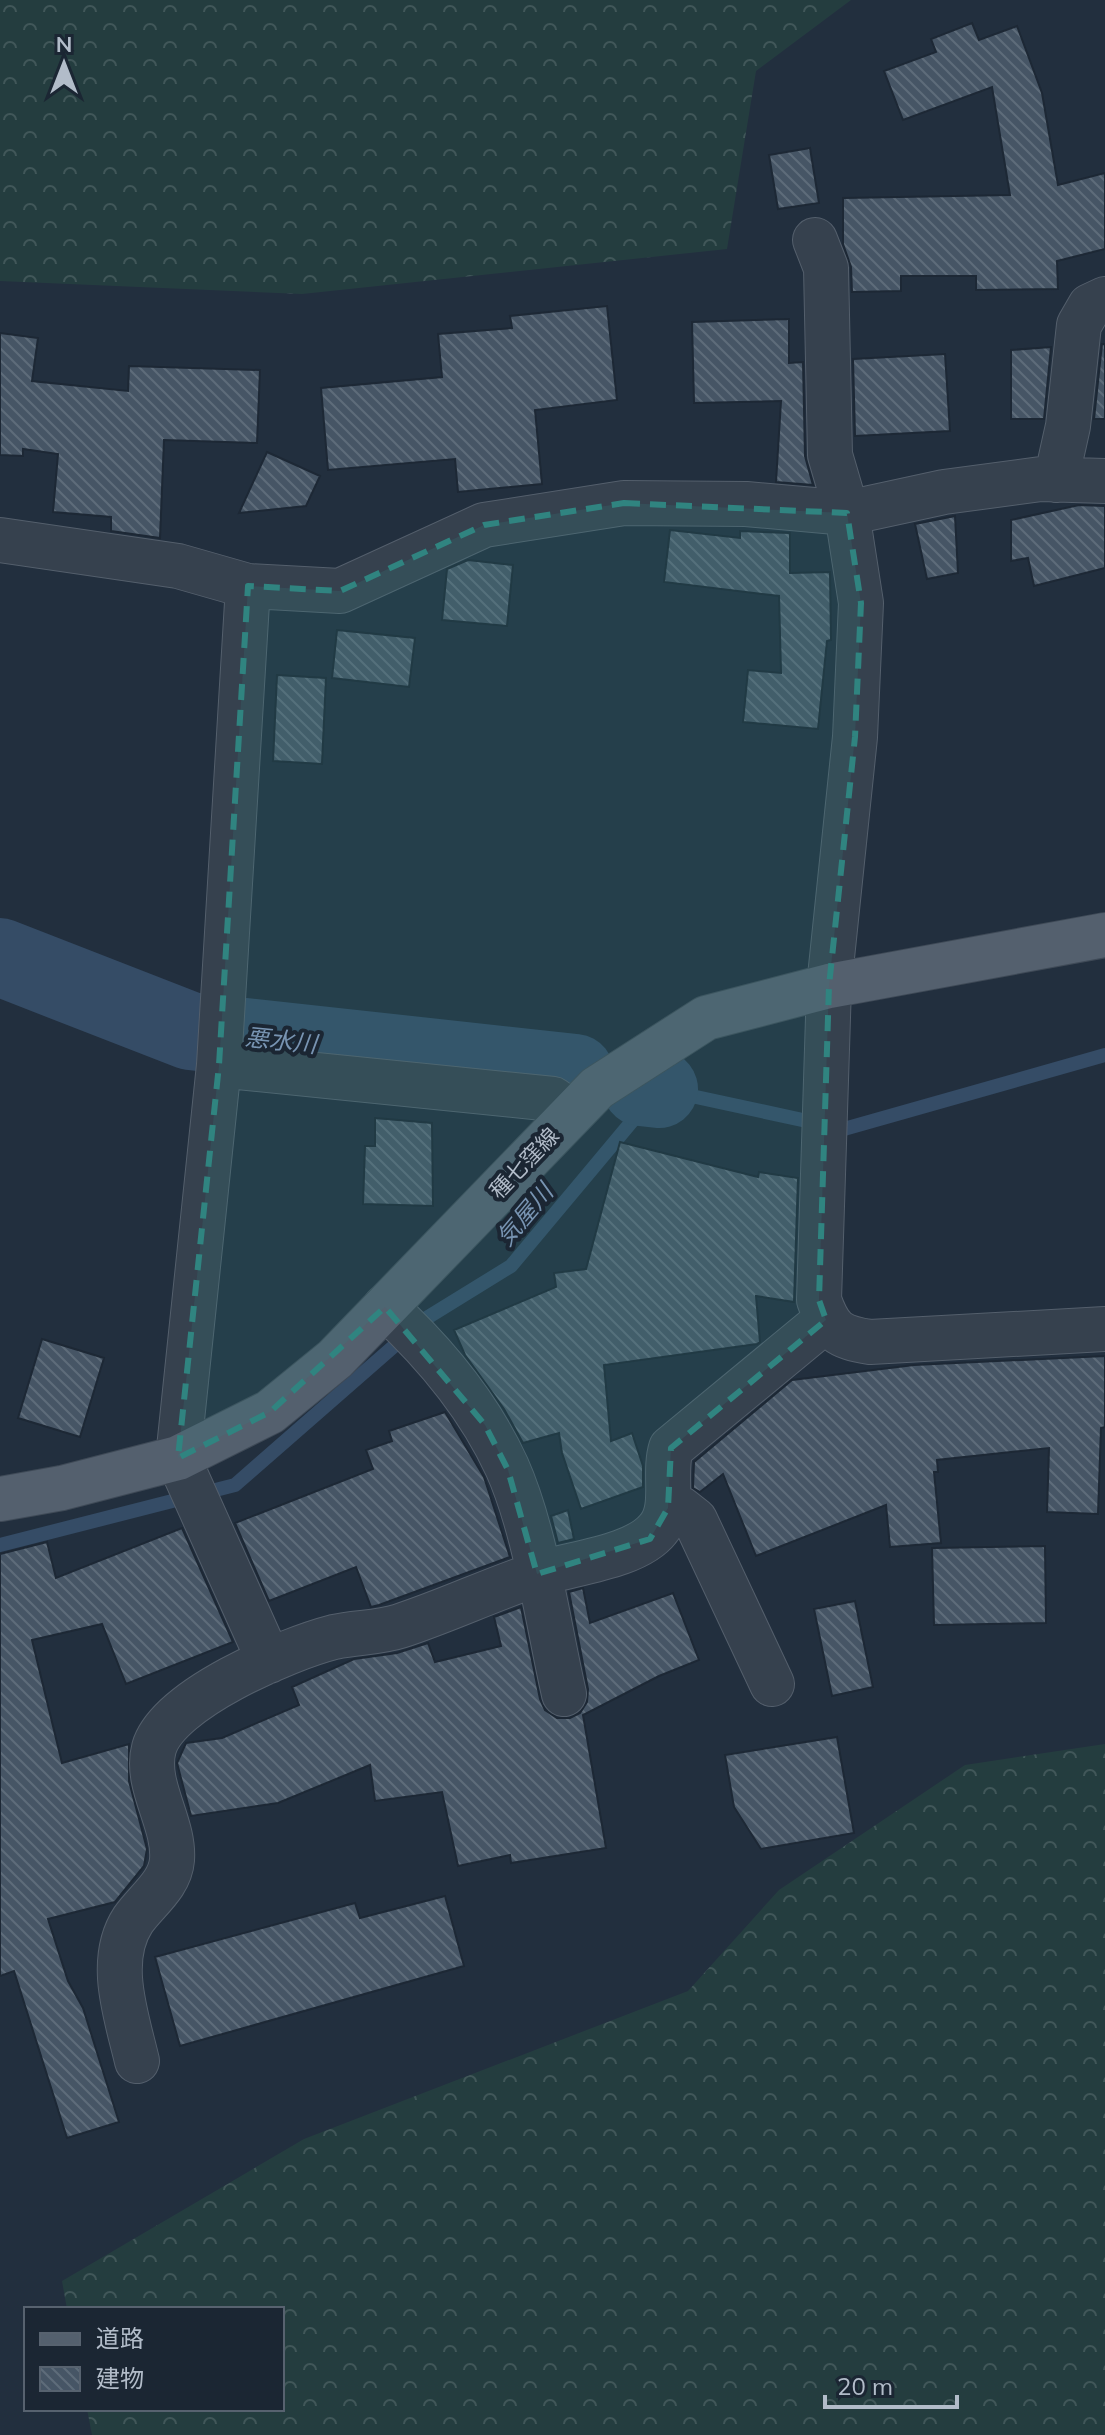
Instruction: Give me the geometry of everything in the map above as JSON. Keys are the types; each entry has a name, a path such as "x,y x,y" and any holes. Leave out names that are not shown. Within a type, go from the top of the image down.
{"main road":[{"name":"種七窪線","path":"0,1499 62,1488 191,1488 270,1412 335,1359 402,1323 572,1113 597,1088 706,1018 829,986 1105,935"}],"street":[{"path":"815,240 826,268 830,455 847,513 861,603 855,737 829,986 819,1300 826,1320 844,1338 870,1342 1105,1329"},
{"path":"1056,480 1068,426 1079,325 1090,306 1105,299"},
{"path":"0,540 178,566 248,586 340,591 484,525 624,503 746,504 847,513 944,492 1056,480 1105,481"},
{"path":"248,586 191,1488 269,1661"},
{"path":"220,1043 553,1099 572,1113"},
{"path":"137,2061 120,1983 123,1946 131,1922 167,1878 172,1862 172,1849 154,1778 153,1751 160,1733 181,1710 269,1661 335,1637 397,1628 537,1574 615,1554 650,1539 661,1526 668,1508 665,1466 671,1448 826,1320"},
{"path":"402,1323 458,1386 491,1436 508,1470 537,1574 564,1694"},
{"path":"668,1508 681,1509 695,1520 772,1684"}],"highlighted area":[{"path":"624,503 847,513 861,603 855,737 829,986 819,1300 826,1320 671,1448 668,1508 650,1539 537,1574 508,1470 485,1425 385,1307 270,1412 178,1458 219,1065 248,586 340,591 484,525"}],"green space":[{"path":"0,0 851,0 756,71 727,249 302,294 0,281"},
{"path":"1105,1744 1105,2435 92,2435 87,2411 284,2411 284,2307 67,2307 62,2281 304,2139 688,1991 779,1890 965,1765"}],"building":[{"path":"972,23 979,40 1017,26 1042,93 1058,185 1105,173 1105,249 1057,261 1058,289 976,290 976,276 901,276 901,291 852,292 851,267 843,244 843,198 1010,195 992,87 903,120 884,71 936,52 931,39"},
{"path":"810,148 819,203 778,209 769,155"},
{"path":"607,306 617,400 535,410 542,484 458,492 455,459 328,470 321,388 442,377 438,334 512,328 510,316"},
{"path":"789,319 789,363 803,362 805,456 813,485 776,482 781,401 694,403 692,322"},
{"path":"0,333 38,338 32,381 128,391 129,366 260,370 257,443 164,440 160,538 111,531 111,517 53,512 58,454 23,449 23,456 0,455"},
{"path":"1102,344 1105,344 1105,419 1094,419"},
{"path":"1051,347 1044,419 1011,419 1011,350"},
{"path":"945,354 950,431 855,436 853,359"},
{"path":"267,452 320,476 306,506 239,513"},
{"path":"1079,505 1105,506 1105,568 1034,586 1028,558 1011,561 1011,520"},
{"path":"955,516 958,573 927,579 915,524"},
{"path":"670,530 740,538 740,531 790,533 790,573 830,572 831,640 827,641 818,729 743,722 748,670 781,673 779,596 664,582"},
{"path":"468,560 513,565 507,626 442,620 447,569"},
{"path":"337,630 415,638 409,687 332,678"},
{"path":"277,675 326,678 322,764 273,761"},
{"path":"375,1118 432,1123 433,1206 363,1204 365,1146 375,1146"},
{"path":"620,1142 758,1177 759,1172 798,1178 794,1302 756,1296 760,1342 757,1344 604,1365 611,1441 632,1433 643,1466 643,1487 581,1509 562,1453 559,1433 523,1443 504,1409 465,1355 454,1330 556,1287 554,1273 586,1269"},
{"path":"42,1339 104,1358 80,1437 18,1418"},
{"path":"1105,1356 1105,1427 1101,1428 1098,1514 1047,1512 1049,1448 937,1460 938,1472 934,1472 941,1543 890,1547 886,1505 756,1556 723,1474 700,1492 693,1488 694,1462 792,1380 914,1365"},
{"path":"445,1412 484,1477 510,1557 371,1607 356,1567 269,1601 235,1523 373,1469 366,1450 392,1441 389,1431"},
{"path":"568,1510 574,1539 558,1543 551,1516"},
{"path":"182,1528 233,1642 126,1684 102,1624 32,1640 62,1763 129,1744 129,1781 147,1849 144,1866 115,1902 48,1919 68,1981 83,2008 119,2122 67,2138 14,1971 0,1976 0,1554 47,1542 56,1578"},
{"path":"1045,1546 1046,1623 934,1625 932,1548"},
{"path":"583,1588 590,1623 673,1593 699,1660 659,1676 583,1715 606,1848 511,1863 510,1855 458,1866 442,1792 375,1801 370,1765 278,1803 191,1816 177,1763 186,1743 222,1738 299,1705 292,1687 354,1659 397,1653 428,1643 435,1662 501,1646 494,1617 521,1607 545,1710 557,1718 570,1718 580,1713 587,1702 588,1689 569,1592"},
{"path":"855,1601 873,1687 832,1696 814,1609"},
{"path":"837,1737 854,1833 761,1849 734,1807 725,1755"},
{"path":"445,1896 464,1966 180,2046 155,1957 355,1903 360,1918"}],"waterway":[{"name":"悪水川","path":"0,957 190,1031 575,1073"},
{"name":"気屋川","path":"0,1545 235,1485 425,1319 511,1266 659,1089 844,1129 1105,1055"},
{"name":"悪水川","path":"641,1087 659,1089"}]}
